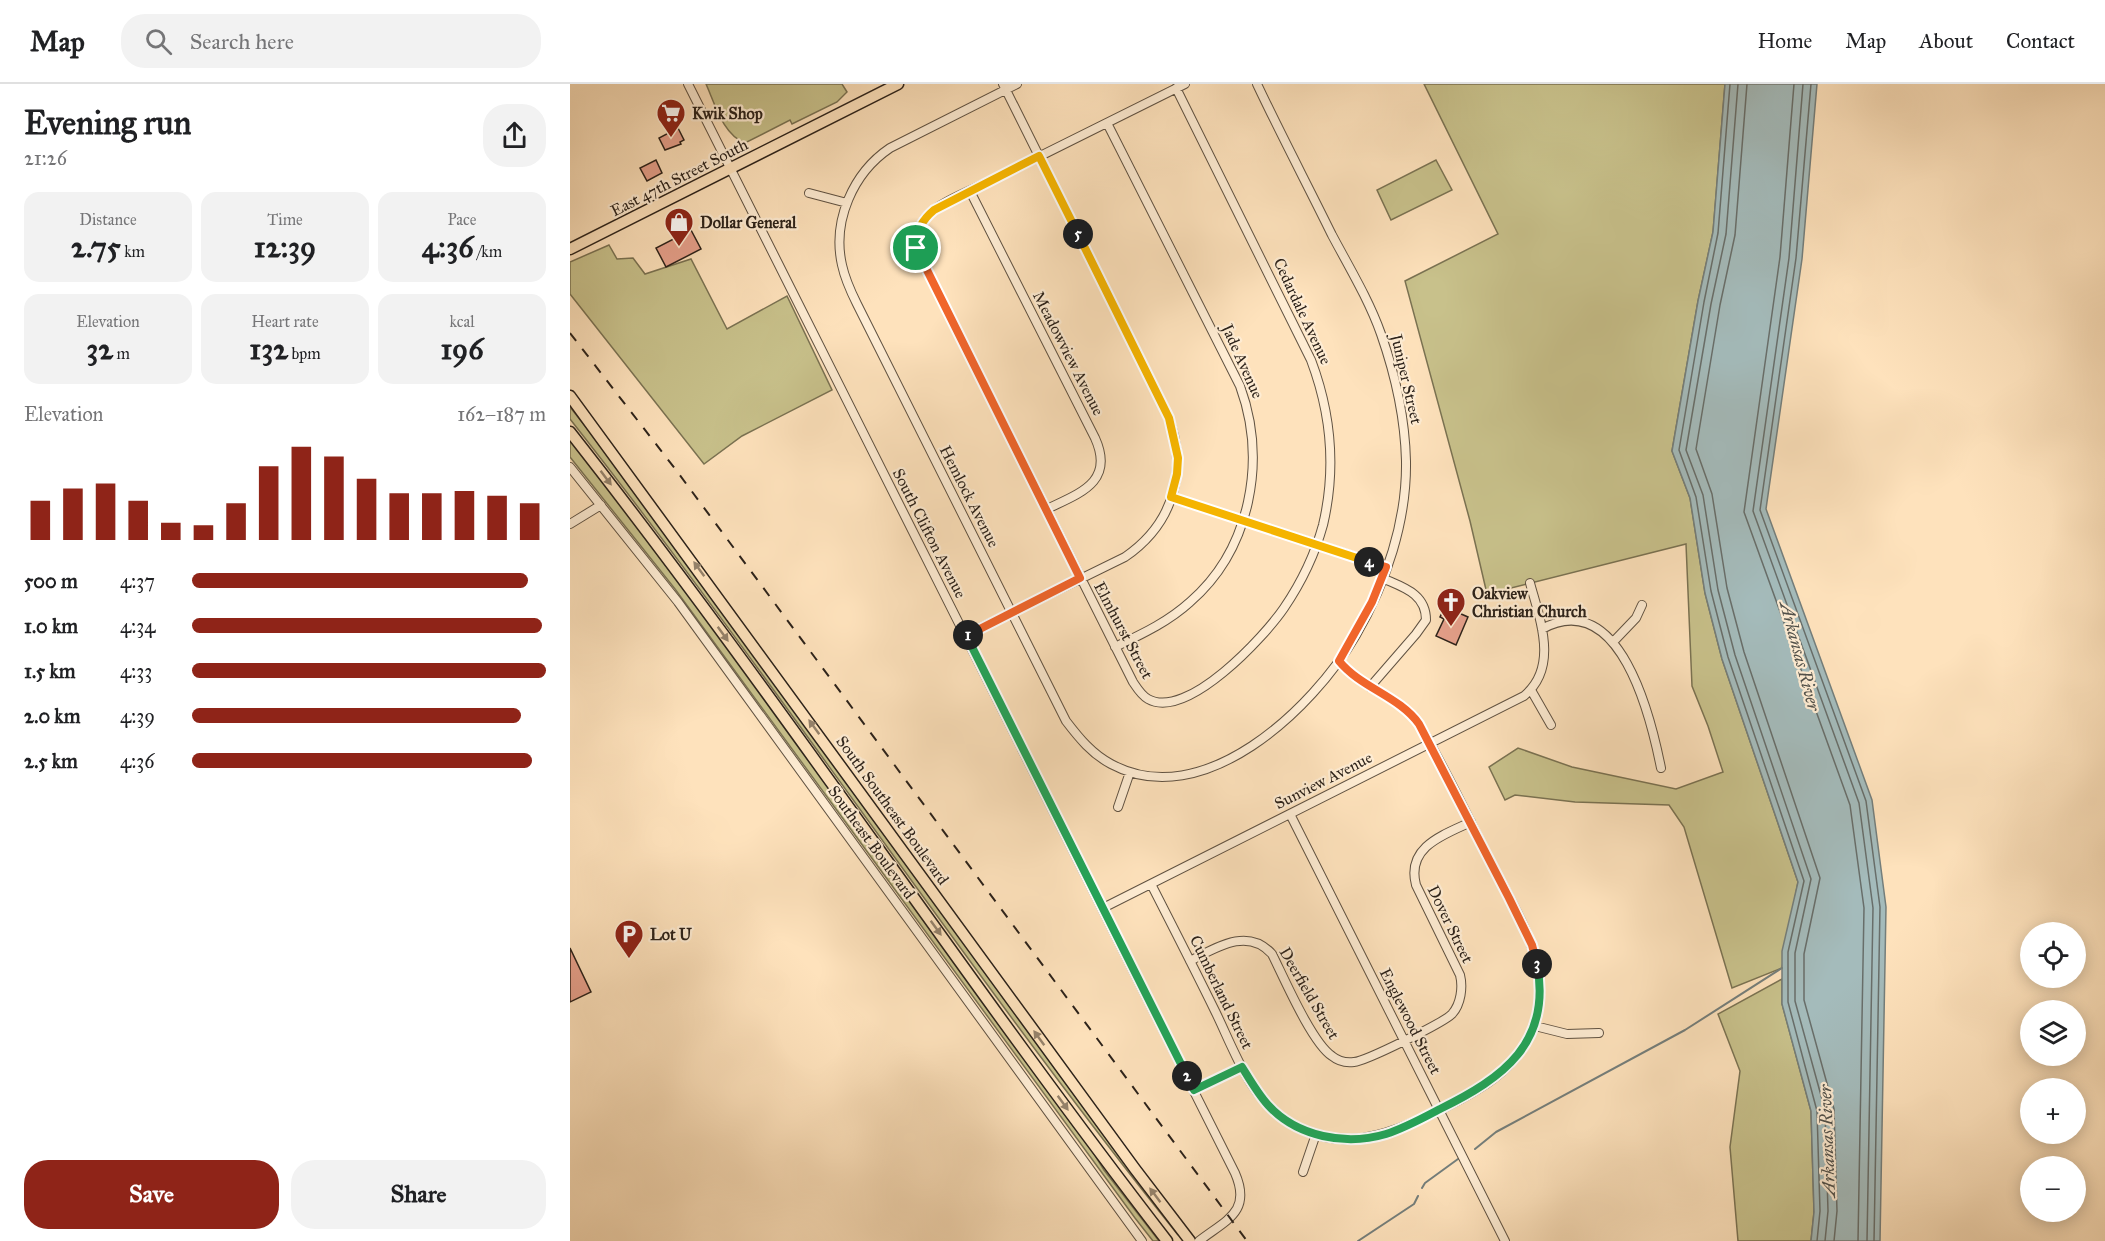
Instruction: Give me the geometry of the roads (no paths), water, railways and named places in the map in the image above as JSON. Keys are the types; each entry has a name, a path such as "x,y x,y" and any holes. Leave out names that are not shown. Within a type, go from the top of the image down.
{"main road":[{"name":"East 47th Street South","path":"570,249 898,84"},
{"name":"South Southeast Boulevard","path":"570,396 1190,1241"},
{"name":"South Southeast Boulevard","path":"570,432 695,596 1075,1119 1167,1241"}],"street":[{"name":"South Clifton Avenue","path":"688,84 1235,1173 1241,1192 1240,1205 1230,1218 1199,1241"},
{"name":"Hemlock Avenue","path":"1017,84 1004,87 885,151 862,174 847,203 841,229 841,263 849,286 1066,721 1097,756 1130,772"},
{"name":"Juniper Street","path":"1130,772 1144,776 1170,777 1199,772 1223,763 1252,745 1288,717 1316,690 1339,661 1356,634 1382,578 1400,519 1406,464 1403,420 1387,354 1376,322 1257,84"},
{"path":"970,191 1180,86"},
{"name":"Cedardale Avenue","path":"1180,86 1318,379 1329,428 1330,468 1326,507 1316,545 1294,592 1260,638 1233,664 1190,694"},
{"path":"966,635 1125,557 1147,540 1159,525 1171,497 1177,474 1178,458 1169,418 1004,87"},
{"name":"Jade Avenue","path":"1107,123 1232,369 1248,409 1253,432 1254,463 1243,520 1226,559 1198,595 1164,623 1115,647"},
{"name":"Elmhurst Street","path":"970,191 927,216 918,231 917,251 1137,688 1148,699 1171,702 1190,694"},
{"name":"Meadowview Avenue","path":"970,191 1095,438 1102,457 1100,471 1093,483 1078,494 1047,510"},
{"path":"809,193 847,203"},
{"name":"Southeast Boulevard","path":"570,467 677,601 1142,1241"},
{"path":"1171,497 1386,567"},
{"path":"570,524 601,506"},
{"path":"1370,687 1426,620 1424,608 1415,592 1382,578"},
{"path":"1530,583 1542,628 1543,665 1540,676 1531,690 1551,725"},
{"path":"1614,642 1636,618 1642,605"},
{"path":"1542,628 1563,622 1581,622 1599,629 1614,642 1626,661 1649,718 1661,768"},
{"path":"1339,661 1370,687 1409,712 1430,744 1471,822 1536,958 1540,995 1535,1026 1567,1034 1599,1033"},
{"name":"Sunview Avenue","path":"1102,908 1430,744 1524,696 1531,690"},
{"path":"1118,807 1130,772"},
{"name":"Englewood Street","path":"1290,814 1505,1241"},
{"name":"Dover Street","path":"1404,1040 1451,1014 1458,1003 1462,986 1460,975 1416,885 1417,856 1430,843 1471,822"},
{"name":"Cumberland Street","path":"1150,884 1242,1067 1268,1105 1293,1124 1316,1134 1352,1139 1374,1137 1395,1131 1439,1110 1477,1091 1500,1075 1522,1050 1535,1026"},
{"name":"Deerfield Street","path":"1190,961 1239,939 1251,940 1263,945 1272,954 1318,1042 1327,1053 1339,1060 1355,1062 1363,1060 1404,1040"},
{"path":"1194,1090 1242,1067"},
{"path":"1303,1172 1316,1134"}],"water":[{"name":"Arkansas River","path":"1725,84 1817,84 1802,259 1766,509 1872,800 1886,907 1880,1241 1811,1241 1814,1212 1811,1111 1782,1004 1782,951 1798,882 1722,659 1705,593 1690,498 1672,451 1698,301 1713,232"}],"waterway":[{"path":"1475,1149 1496,1132 1685,1030 1782,968"},
{"path":"1422,1188 1425,1183 1458,1159"},
{"path":"1358,1241 1414,1204 1418,1196"}],"railway":[{"path":"570,333 676,470 1247,1241"}],"place":[{"name":"Kwik Shop","path":"671,138"},
{"name":"Dollar General","path":"679,248"},
{"name":"Oakview Christian Church","path":"1451,628"},
{"name":"Lot U","path":"629,960"}]}
